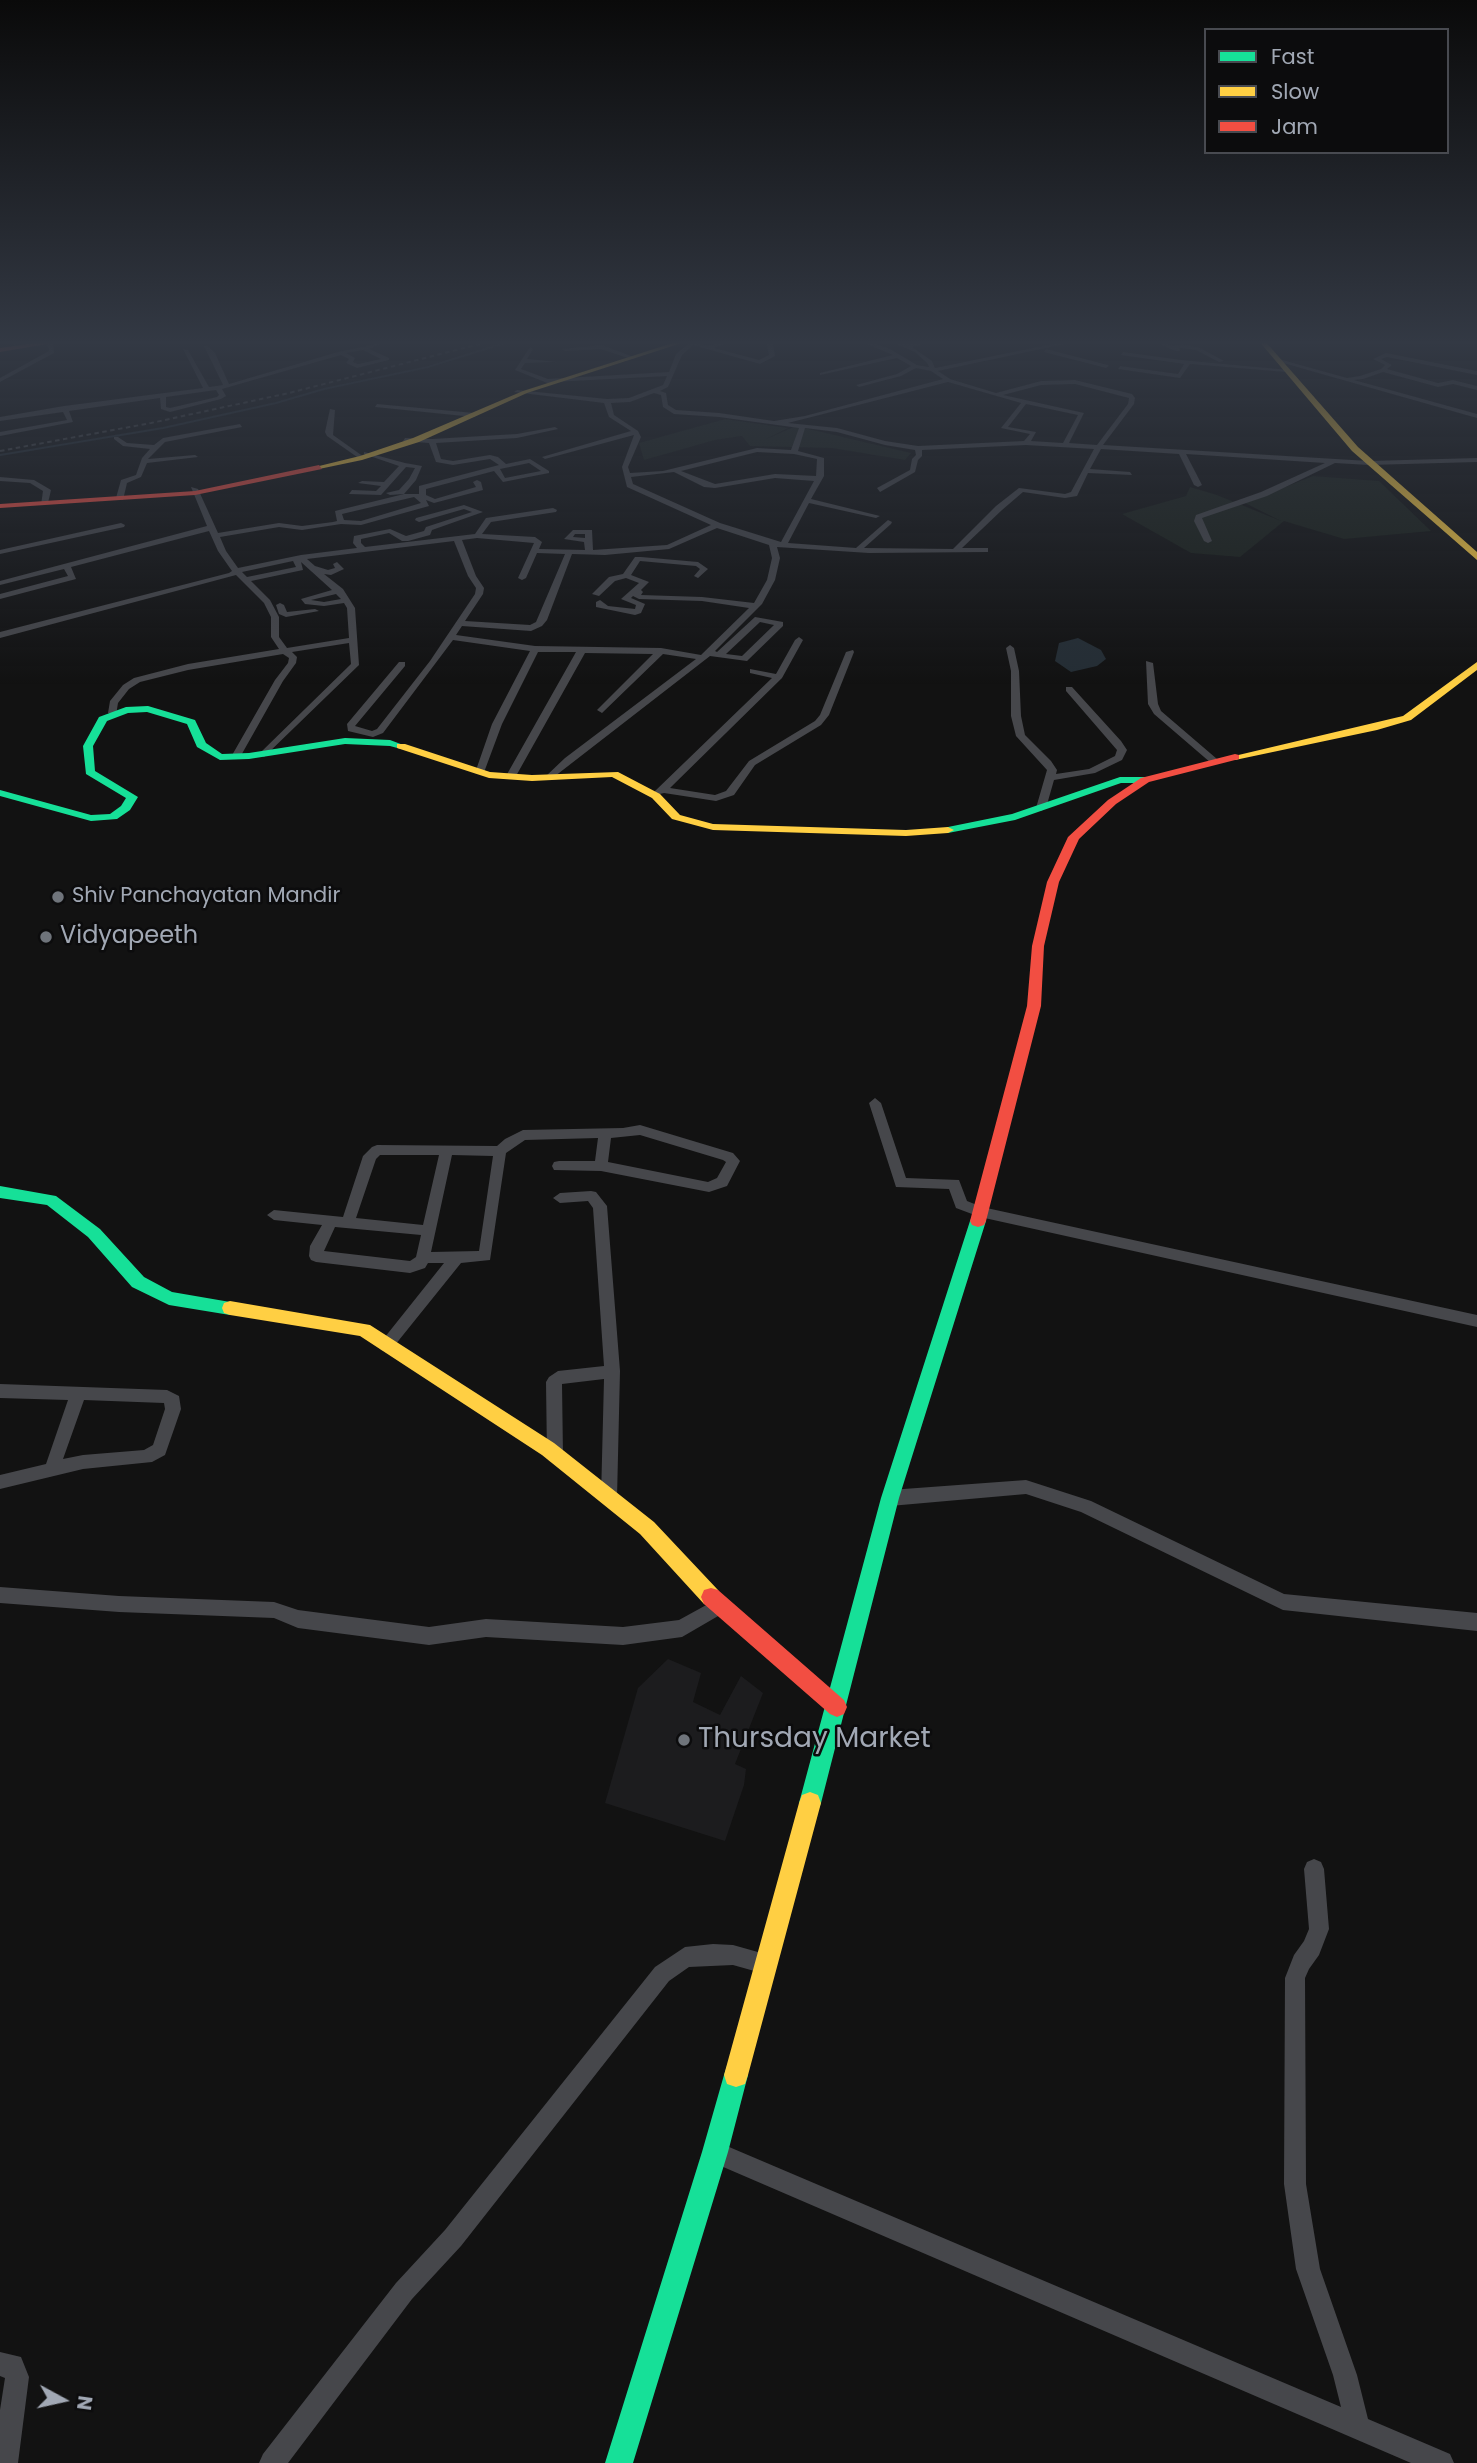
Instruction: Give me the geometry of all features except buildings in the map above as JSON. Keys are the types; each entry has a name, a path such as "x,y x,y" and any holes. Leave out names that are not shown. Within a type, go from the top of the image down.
{"main road":[{"path":"4,507 195,491 364,455"},
{"path":"1362,455 1477,556"},
{"path":"0,793 90,818 113,817 126,808 132,797 125,790 108,784 90,772 88,746 103,719 113,713 148,709 182,717 191,722 201,745 220,757 236,758 345,741 390,743 480,773 550,777 614,774 659,793 676,817 713,827 942,831 1015,817 1120,780 1145,780 1214,761 1377,727 1407,718 1477,665"},
{"path":"619,2463 715,2152 837,1707 890,1498 968,1259 1034,1006 1038,946 1053,881 1074,836 1112,802 1145,780"},
{"path":"0,1192 51,1200 94,1233 138,1282 169,1298 364,1330 555,1455 647,1528 719,1606 837,1707"}],"street":[{"path":"120,497 124,482 139,476 149,455"},
{"path":"341,522 337,514 401,492 419,466 364,455"},
{"path":"436,455 436,460 449,463"},
{"path":"497,469 503,480 547,472 518,455"},
{"path":"545,457 552,455"},
{"path":"630,455 625,467 630,485 717,525 772,544 858,550 985,550"},
{"path":"627,475 663,473 736,455"},
{"path":"783,545 818,479 821,458 807,455"},
{"path":"880,490 914,471 915,459 919,455"},
{"path":"955,551 999,508 1022,490 1070,496 1095,455"},
{"path":"1183,455 1198,485"},
{"path":"1242,455 1369,463 1477,460"},
{"path":"144,461 195,457"},
{"path":"432,486 414,482 425,465 500,457 494,478 477,482 461,479"},
{"path":"477,482 480,488 434,501 429,500 422,491 422,488 530,461"},
{"path":"1208,541 1198,521 1199,517 1264,494 1335,461"},
{"path":"449,463 449,482"},
{"path":"392,477 404,465"},
{"path":"674,470 715,486 775,476 818,479"},
{"path":"1086,471 1130,474"},
{"path":"627,475 648,476 656,485 642,491"},
{"path":"382,497 373,482 392,477 412,478"},
{"path":"0,479 32,481 47,490 44,502"},
{"path":"195,491 210,528 236,571 270,607 275,617 275,637 293,657 236,758"},
{"path":"215,536 279,525 309,528 341,522 361,523 426,504 416,495 382,497 352,492"},
{"path":"349,508 372,504 382,497"},
{"path":"808,500 876,516"},
{"path":"372,504 388,516"},
{"path":"406,542 427,533 429,529 479,512 464,506 419,520"},
{"path":"477,536 489,520 554,510"},
{"path":"858,550 888,522"},
{"path":"0,552 121,525"},
{"path":"605,553 661,549 717,525"},
{"path":"0,583 159,539 210,528"},
{"path":"362,549 357,538 390,531 406,542"},
{"path":"427,533 433,541"},
{"path":"0,635 219,578 236,571 302,557 406,542 477,536 537,541 522,578"},
{"path":"402,664 350,726 351,729 373,734 380,731 452,638 479,594 480,588 472,576 457,538"},
{"path":"588,540 589,552"},
{"path":"550,777 568,760 706,655 754,606 771,580 776,558 772,544"},
{"path":"534,551 605,553 698,564 704,569 698,576"},
{"path":"460,623 531,628 539,624 543,621 571,551"},
{"path":"302,557 320,567"},
{"path":"264,754 353,670 356,662 351,608 347,600 340,591 310,568 302,557"},
{"path":"246,580 300,568 302,557"},
{"path":"626,576 645,582 625,599 641,604 638,611 632,613 600,606 598,598 612,579 626,576 638,559"},
{"path":"310,568 328,573 340,569 337,564"},
{"path":"0,597 73,578 67,566"},
{"path":"647,583 636,596 730,601 754,606"},
{"path":"340,591 305,599 308,603 324,604 347,600"},
{"path":"270,607 284,605 283,614 286,615 315,611"},
{"path":"452,638 535,649 661,651 744,659 780,624 758,620 719,655"},
{"path":"113,713 113,703 125,687 137,680 188,667 352,640"},
{"path":"659,793 777,677 799,640"},
{"path":"1010,648 1015,671 1016,716 1021,736 1048,763 1051,778 1041,808"},
{"path":"480,773 497,724 535,649"},
{"path":"511,776 582,650"},
{"path":"602,710 661,651"},
{"path":"659,793 716,798 730,793 752,763 818,723 850,652"},
{"path":"1149,663 1153,704 1157,712 1214,761"},
{"path":"753,671 777,677"},
{"path":"1051,778 1092,771 1119,758 1122,750 1069,690"},
{"path":"875,1103 901,1182 954,1184 961,1205 980,1212 1477,1321"},
{"path":"423,1257 481,1258 486,1254 500,1151 523,1135 647,1130 728,1156 733,1161 722,1182 709,1187 601,1166 559,1166"},
{"path":"601,1166 605,1133"},
{"path":"331,1221 317,1246 316,1256 417,1266 423,1257 430,1231 447,1149"},
{"path":"348,1222 370,1156 377,1150 500,1151"},
{"path":"560,1198 591,1196 600,1206 612,1371 609,1498"},
{"path":"274,1215 430,1231"},
{"path":"386,1346 457,1258"},
{"path":"555,1455 554,1382 558,1378 612,1371"},
{"path":"0,1391 167,1397 173,1401 173,1409 159,1450 146,1457 83,1462 0,1482"},
{"path":"52,1469 78,1394"},
{"path":"890,1498 1026,1487 1085,1506 1283,1602 1477,1622"},
{"path":"0,1595 119,1604 274,1610 298,1619 429,1636 486,1628 623,1636 682,1628 719,1606"},
{"path":"1314,1869 1319,1929 1295,1978 1295,2184 1308,2269 1345,2375 1358,2428"},
{"path":"272,2463 404,2291 453,2238 662,1974 685,1958 713,1954 733,1955 765,1964"},
{"path":"715,2152 1441,2463"},
{"path":"0,2364 12,2366 17,2377 5,2463"}],"shaded area":[{"path":"643,455 662,455 644,460"},
{"path":"874,455 909,455 905,460"},
{"path":"1313,476 1379,481 1431,531 1344,539 1284,521 1240,557 1191,553 1122,514 1186,496 1190,487 1281,521 1245,503"},
{"path":"1078,638 1101,650 1106,659 1097,666 1071,672 1055,661 1059,643"},
{"name":"Thursday Market","path":"668,1659 701,1673 693,1702 720,1715 741,1676 763,1693 735,1764 746,1769 744,1785 725,1841 605,1803 638,1688"}],"traffic: fast":[{"path":"0,793 91,818 113,817 126,808 132,797 90,772 88,746 103,719 126,710 148,709 191,722 201,745 220,757 249,756 345,741 401,746"},
{"path":"948,830 1015,817 1120,780 1145,780"},
{"path":"0,1192 51,1200 94,1233 138,1282 169,1298 230,1308"},
{"path":"810,1803 890,1498 978,1221"},
{"path":"619,2463 715,2152 736,2075"}],"traffic: slow":[{"path":"319,467 371,455"},
{"path":"1362,455 1477,557"},
{"path":"1235,757 1377,727 1407,718 1477,665"},
{"path":"401,746 489,775 532,778 614,774 656,796 676,817 713,827 906,833 948,830"},
{"path":"230,1308 364,1330 548,1449 647,1528 711,1597"},
{"path":"736,2075 810,1803"}],"traffic: jam":[{"path":"0,506 195,493 319,467"},
{"path":"978,1221 1034,1006 1038,946 1053,882 1074,837 1112,802 1145,780 1235,757"},
{"path":"711,1597 837,1707"}],"place":[{"name":"Shiv Panchayatan Mandir","path":"58,897"},
{"name":"Vidyapeeth","path":"46,937"},
{"name":"Thursday Market","path":"684,1740"}]}
